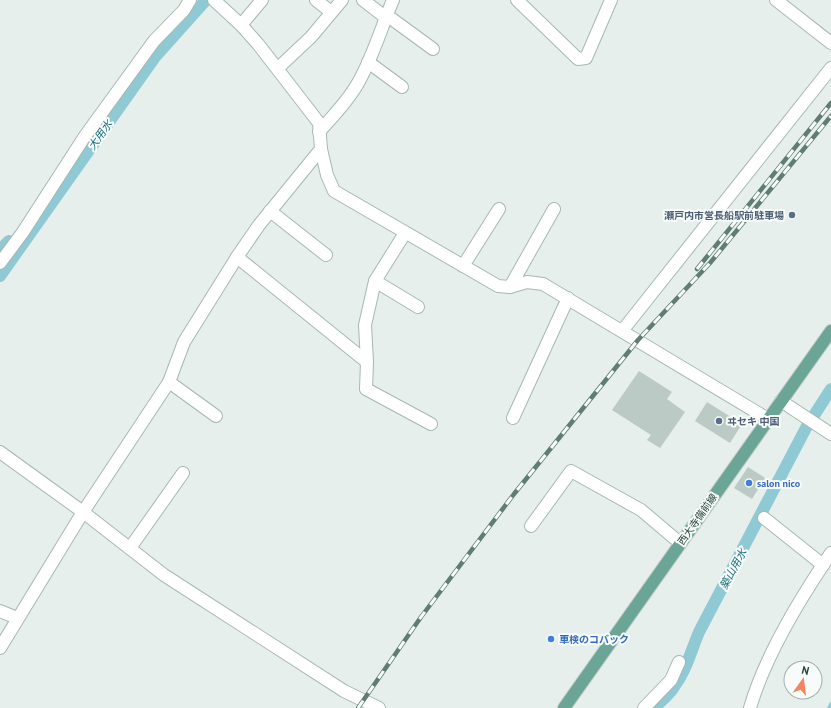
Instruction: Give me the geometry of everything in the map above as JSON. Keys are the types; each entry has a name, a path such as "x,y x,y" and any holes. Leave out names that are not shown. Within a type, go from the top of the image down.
{"main road":[{"name":"西大寺備前線","path":"564,708 831,331"}],"street":[{"path":"0,263 23,232 85,136 154,41 184,10 190,0"},
{"path":"242,25 262,0"},
{"path":"316,0 331,12"},
{"path":"278,68 311,37 342,0"},
{"path":"363,0 385,17 392,19 433,49"},
{"path":"319,132 347,99 358,83 380,34 392,0"},
{"path":"516,0 578,59 586,58 610,0"},
{"path":"776,0 831,43"},
{"path":"215,1 242,25 278,68 318,123 321,149 327,175 334,191 498,286 510,287 527,282 543,284 768,419"},
{"path":"368,62 402,87"},
{"path":"622,331 831,68"},
{"path":"0,648 17,618 84,512 169,382 184,342 237,257 270,211 321,149"},
{"path":"463,266 499,209"},
{"path":"510,287 554,209"},
{"path":"270,211 326,255"},
{"path":"405,233 375,281 365,325 367,362 366,389 431,424"},
{"path":"237,257 367,362"},
{"path":"375,281 418,307"},
{"path":"513,418 568,298"},
{"path":"169,382 216,416"},
{"path":"781,401 831,434"},
{"path":"0,452 84,512 164,575 344,691 379,708"},
{"path":"531,526 571,471 641,510 680,543"},
{"path":"130,548 183,473"},
{"path":"764,518 823,565"},
{"path":"750,708 764,671 790,619 831,553"},
{"path":"0,611 17,618"},
{"path":"644,708 671,680 679,662"}],"building":[{"path":"639,371 672,392 667,399 685,412 660,448 647,440 651,435 612,410"},
{"path":"707,402 742,424 730,443 695,421"},
{"path":"748,467 765,478 752,499 734,488"}],"waterway":[{"name":"大用水","path":"0,276 155,57 206,0"},
{"path":"0,250 9,241"},
{"name":"築山用水","path":"813,417 831,389"},
{"name":"築山用水","path":"654,708 670,693 682,674 699,632 807,426"},
{"path":"829,708 831,704"}],"railway":[{"path":"697,269 831,103"},
{"path":"358,708 421,617 514,494 638,340 710,263 831,116"}],"place":[{"name":"瀬戸内市営長船駅前駐車場","path":"792,215"},
{"name":"ヰセキ 中国","path":"719,421"},
{"name":"salon nico","path":"749,483"},
{"name":"車検のコバック","path":"551,639"}]}
